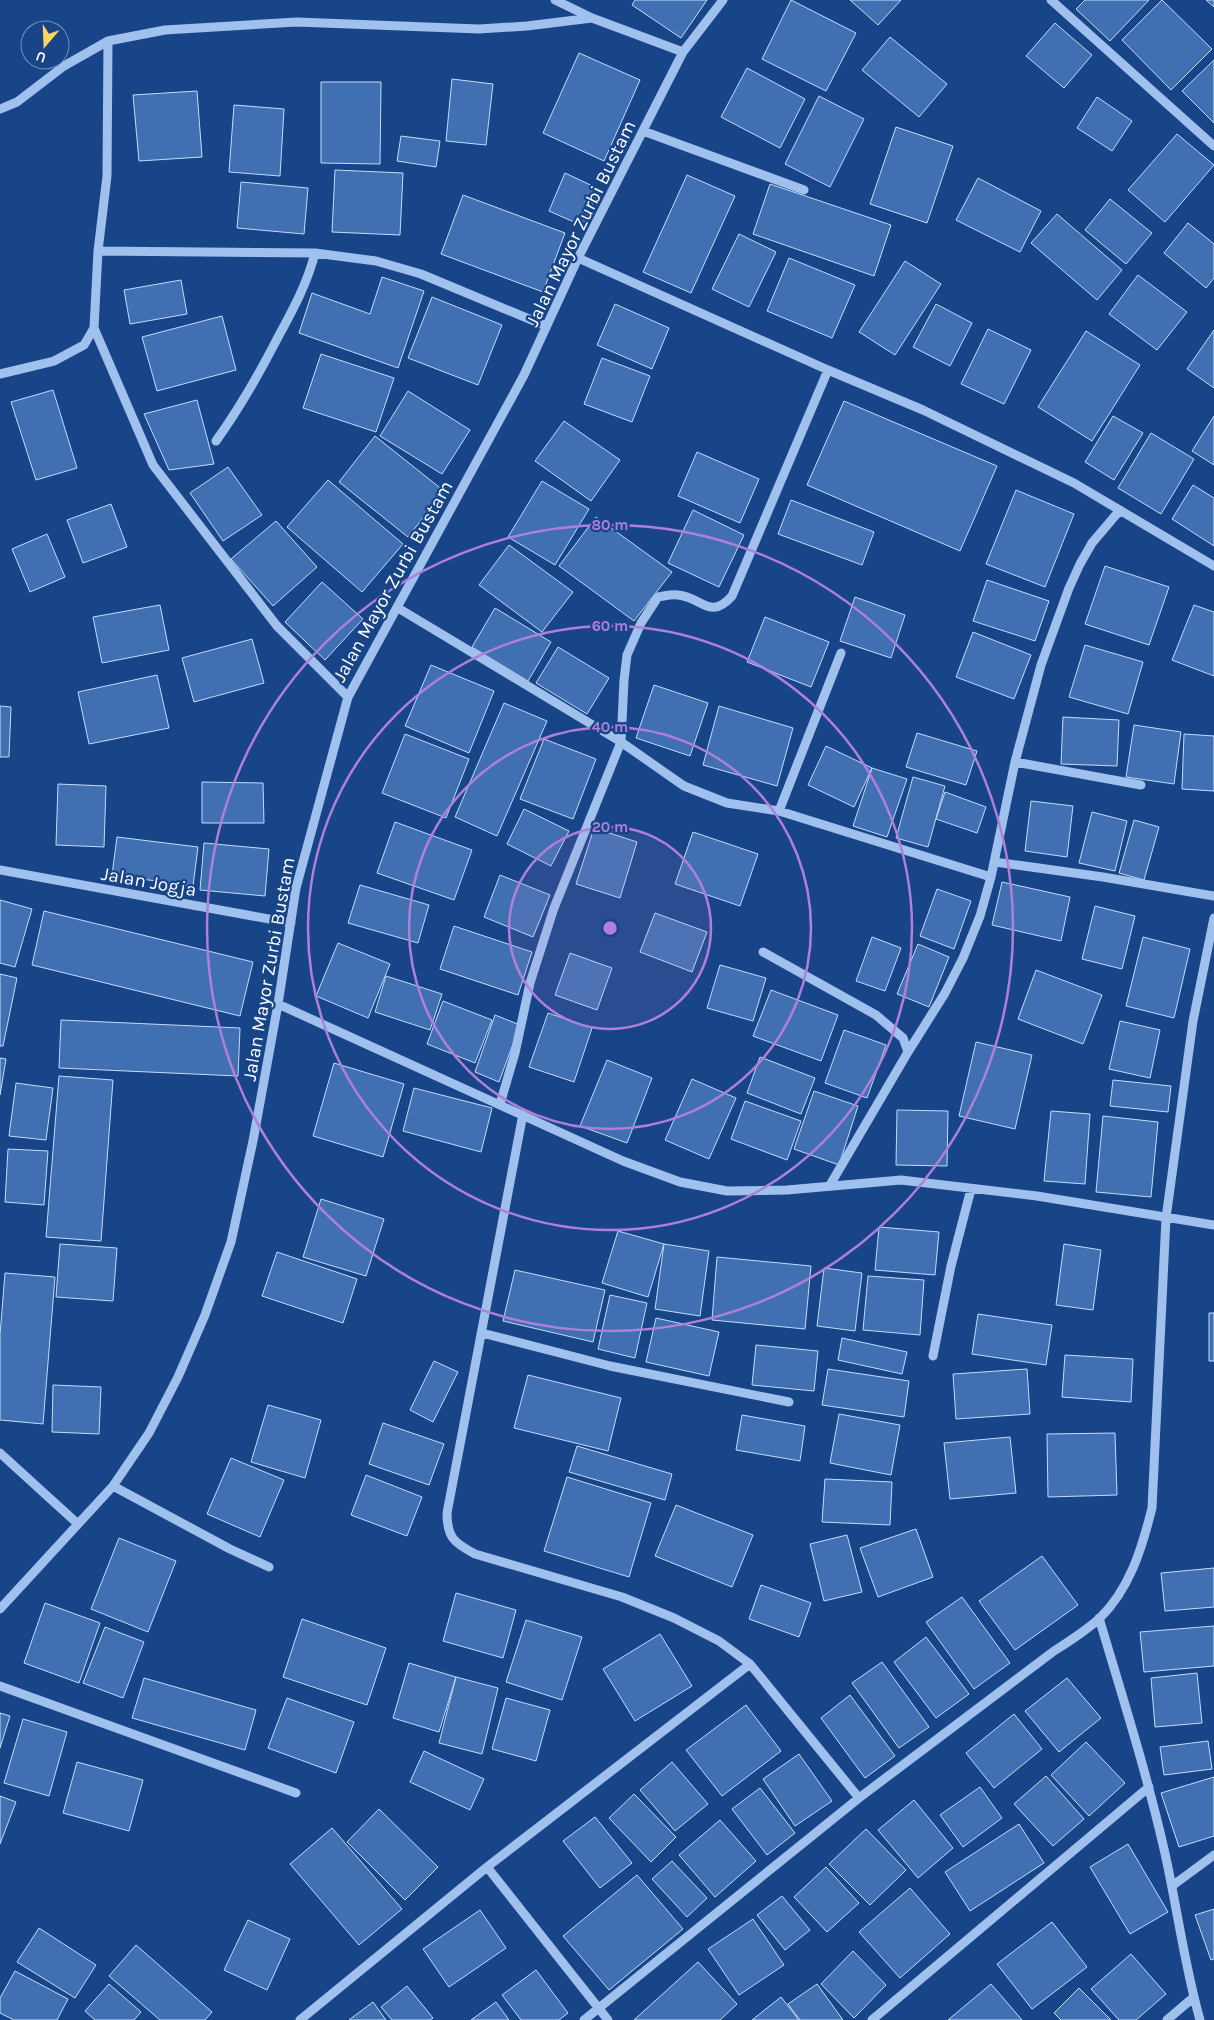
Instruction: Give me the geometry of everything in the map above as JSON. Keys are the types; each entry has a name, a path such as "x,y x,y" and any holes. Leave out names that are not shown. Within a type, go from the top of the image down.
{"street":[{"path":"555,0 592,18 683,52"},
{"name":"Jalan Mayor Zurbi Bustam","path":"0,1609 114,1486 149,1433 178,1377 205,1315 231,1242 254,1141 296,888 348,697 524,375 578,258 683,52 723,0"},
{"path":"1051,0 1214,146"},
{"path":"0,109 17,102 64,66 108,41 165,30 297,22 479,29 527,26 592,18"},
{"path":"108,41 107,176 98,250 94,328 152,465 277,626 348,697"},
{"path":"643,131 804,190"},
{"path":"98,250 315,253 376,262 421,274 546,326"},
{"path":"216,441 236,412 289,317 310,273 315,253"},
{"path":"578,258 828,370 923,410 1074,483 1214,566"},
{"path":"0,374 54,361 84,345 94,328"},
{"path":"500,1104 515,1053 530,983 551,916 621,742 624,680 628,655 641,623 658,598 680,595 714,608 723,606 732,596 828,370"},
{"path":"830,1185 945,993 963,958 980,916 991,877 1015,762 1041,665 1069,588 1092,543 1120,510"},
{"path":"398,608 621,742 684,786 727,803 779,811 991,877"},
{"path":"779,811 841,653"},
{"path":"1015,762 1141,784"},
{"path":"994,862 1103,877 1214,896"},
{"name":"Jalan Jogja","path":"0,870 291,923"},
{"path":"584,2020 859,1798 1099,1618 1128,1578 1142,1549 1152,1508 1166,1218 1193,1021 1214,918"},
{"path":"763,952 876,1015 903,1038 908,1052"},
{"path":"278,1004 623,1161 680,1182 727,1191 787,1190 901,1180 1037,1196 1214,1225"},
{"path":"523,1114 447,1513 447,1525 451,1537 460,1546 475,1554 622,1597 674,1618 719,1641 750,1664 859,1798"},
{"path":"933,1356 951,1266 971,1189"},
{"path":"482,1333 610,1366 788,1402"},
{"path":"0,1453 78,1524"},
{"path":"114,1486 230,1550 269,1567"},
{"path":"1099,1618 1149,1787 1200,2020"},
{"path":"300,2020 487,1867 750,1664"},
{"path":"0,1686 296,1793"},
{"path":"872,2020 1149,1787"},
{"path":"1172,1886 1214,1855"},
{"path":"487,1867 608,2020"},
{"path":"1167,2020 1194,1998"}],"building":[{"path":"635,0 707,0 681,38 632,5"},
{"path":"791,0 856,33 826,91 762,59"},
{"path":"850,0 901,0 878,25"},
{"path":"1085,0 1149,0 1110,41 1076,9"},
{"path":"1162,0 1212,49 1171,90 1122,40"},
{"path":"1206,0 1214,0 1214,7"},
{"path":"1055,23 1092,55 1064,88 1026,56"},
{"path":"890,37 947,84 919,117 862,70"},
{"path":"579,53 640,80 604,161 543,133"},
{"path":"1214,60 1214,123 1182,91"},
{"path":"747,68 805,99 780,148 721,117"},
{"path":"452,79 493,84 486,145 446,141"},
{"path":"321,82 381,82 380,164 321,163"},
{"path":"197,91 202,157 139,161 133,95"},
{"path":"819,96 864,119 830,187 785,164"},
{"path":"1097,97 1132,121 1112,151 1077,128"},
{"path":"234,105 284,109 280,176 229,172"},
{"path":"896,127 953,146 927,223 870,204"},
{"path":"1177,134 1214,165 1165,222 1128,190"},
{"path":"401,136 440,141 436,167 397,161"},
{"path":"335,170 403,173 400,235 332,232"},
{"path":"565,173 599,189 583,226 549,211"},
{"path":"687,175 735,196 691,293 643,272"},
{"path":"978,178 1041,211 1020,252 956,220"},
{"path":"241,182 308,188 304,234 237,228"},
{"path":"770,184 891,225 874,276 753,234"},
{"path":"463,195 565,233 543,292 441,254"},
{"path":"1110,199 1152,233 1126,264 1085,230"},
{"path":"1057,214 1122,270 1097,300 1031,243"},
{"path":"1188,223 1214,244 1214,278 1206,288 1164,253"},
{"path":"739,234 776,252 749,307 712,289"},
{"path":"789,258 855,285 832,338 767,311"},
{"path":"905,261 941,284 895,355 859,332"},
{"path":"1138,275 1187,312 1157,350 1109,314"},
{"path":"382,277 424,291 398,368 299,333 312,293 370,314"},
{"path":"181,280 187,314 130,324 124,290"},
{"path":"432,297 502,325 478,385 408,358"},
{"path":"615,304 669,328 652,369 597,345"},
{"path":"936,304 972,323 950,366 913,347"},
{"path":"222,316 236,370 157,391 142,337"},
{"path":"988,329 1031,350 1004,404 961,384"},
{"path":"1214,330 1214,388 1187,369"},
{"path":"1086,331 1140,365 1092,441 1038,407"},
{"path":"321,354 394,378 376,432 303,408"},
{"path":"602,358 650,376 632,422 584,404"},
{"path":"53,390 77,468 36,480 11,402"},
{"path":"408,391 470,430 442,474 380,436"},
{"path":"197,400 214,464 169,470 144,414"},
{"path":"844,401 997,466 960,551 807,485"},
{"path":"1113,416 1143,433 1114,480 1085,462"},
{"path":"1214,416 1214,465 1192,451"},
{"path":"564,421 620,460 591,501 535,461"},
{"path":"1151,433 1194,459 1161,514 1118,488"},
{"path":"375,436 444,491 408,537 339,482"},
{"path":"697,452 759,479 740,523 678,496"},
{"path":"228,467 262,515 223,541 190,493"},
{"path":"328,480 403,544 362,592 287,527"},
{"path":"542,481 589,509 555,565 508,537"},
{"path":"1193,485 1214,498 1214,546 1172,519"},
{"path":"1016,490 1074,514 1045,587 986,564"},
{"path":"791,500 874,532 862,565 778,534"},
{"path":"111,504 127,547 83,563 67,520"},
{"path":"693,510 744,535 719,587 668,563"},
{"path":"596,517 672,572 634,621 559,566"},
{"path":"276,521 317,567 273,606 231,559"},
{"path":"47,534 65,577 30,592 12,549"},
{"path":"509,545 573,592 542,632 479,585"},
{"path":"1105,566 1169,587 1149,645 1085,624"},
{"path":"987,580 1049,601 1035,641 973,621"},
{"path":"322,582 363,619 325,660 285,622"},
{"path":"855,597 905,615 891,658 840,641"},
{"path":"160,605 169,650 102,663 93,617"},
{"path":"1194,605 1214,612 1214,676 1172,660"},
{"path":"495,608 551,642 528,681 472,647"},
{"path":"765,617 829,642 811,687 747,662"},
{"path":"973,632 1031,655 1014,699 956,677"},
{"path":"252,639 264,683 194,702 182,658"},
{"path":"1085,645 1143,662 1128,714 1069,697"},
{"path":"558,647 609,678 587,714 536,683"},
{"path":"431,665 494,691 469,753 405,726"},
{"path":"157,675 169,728 89,744 78,692"},
{"path":"654,685 708,703 690,756 636,738"},
{"path":"504,703 547,721 497,836 455,817"},
{"path":"0,706 11,707 9,757 0,757"},
{"path":"719,706 793,728 777,786 703,765"},
{"path":"1063,717 1119,720 1117,766 1061,764"},
{"path":"1134,725 1181,732 1174,784 1126,777"},
{"path":"917,733 977,751 966,785 906,767"},
{"path":"405,734 469,759 446,818 382,793"},
{"path":"1184,734 1214,736 1214,791 1182,789"},
{"path":"544,739 596,759 573,819 520,799"},
{"path":"826,746 872,768 854,807 808,785"},
{"path":"872,768 907,779 887,837 853,826"},
{"path":"913,777 945,786 928,847 896,838"},
{"path":"202,782 263,783 264,823 202,823"},
{"path":"58,784 106,786 104,847 56,845"},
{"path":"945,792 986,807 977,833 936,819"},
{"path":"1031,801 1073,806 1067,857 1025,851"},
{"path":"524,809 569,831 551,866 507,844"},
{"path":"1092,812 1127,821 1115,871 1079,863"},
{"path":"1134,820 1159,827 1144,880 1119,873"},
{"path":"395,822 472,850 454,900 377,873"},
{"path":"594,828 637,842 620,898 576,884"},
{"path":"693,832 758,854 740,906 675,884"},
{"path":"117,837 198,847 193,886 112,875"},
{"path":"204,843 269,849 265,896 200,890"},
{"path":"500,875 550,895 533,937 484,917"},
{"path":"1002,882 1070,897 1061,941 992,925"},
{"path":"360,885 429,905 418,943 348,923"},
{"path":"937,889 971,901 954,949 920,936"},
{"path":"0,900 32,909 15,967 0,963"},
{"path":"1095,906 1135,916 1122,969 1082,959"},
{"path":"44,911 253,962 240,1016 32,965"},
{"path":"655,913 707,932 692,972 640,952"},
{"path":"454,926 532,952 518,995 440,969"},
{"path":"872,937 901,948 885,991 856,981"},
{"path":"1143,937 1190,949 1174,1018 1126,1006"},
{"path":"338,943 390,964 368,1018 316,996"},
{"path":"918,944 949,957 929,1007 897,994"},
{"path":"570,953 612,968 597,1010 555,995"},
{"path":"720,965 766,978 753,1021 707,1008"},
{"path":"1036,970 1102,995 1083,1044 1018,1019"},
{"path":"0,974 17,978 3,1046 0,1046"},
{"path":"386,976 442,994 430,1030 375,1012"},
{"path":"771,990 838,1015 821,1061 753,1036"},
{"path":"443,1001 492,1020 475,1063 427,1044"},
{"path":"548,1013 592,1028 574,1082 529,1067"},
{"path":"495,1015 520,1025 499,1082 475,1072"},
{"path":"61,1020 240,1028 238,1076 59,1068"},
{"path":"1120,1021 1160,1030 1150,1078 1109,1069"},
{"path":"844,1030 886,1045 867,1098 825,1083"},
{"path":"976,1042 1032,1055 1015,1129 959,1116"},
{"path":"760,1057 815,1078 801,1114 747,1093"},
{"path":"0,1058 6,1059 0,1095"},
{"path":"607,1060 652,1078 627,1143 580,1126"},
{"path":"334,1063 404,1084 383,1157 313,1136"},
{"path":"59,1076 113,1080 101,1241 46,1237"},
{"path":"692,1079 736,1098 709,1159 665,1140"},
{"path":"1113,1080 1171,1086 1168,1112 1110,1106"},
{"path":"16,1083 53,1088 46,1140 9,1136"},
{"path":"414,1088 492,1108 481,1152 403,1131"},
{"path":"814,1091 858,1106 839,1165 794,1149"},
{"path":"745,1101 801,1121 787,1160 731,1139"},
{"path":"897,1110 948,1111 947,1166 896,1165"},
{"path":"1051,1111 1090,1114 1085,1184 1044,1181"},
{"path":"1103,1116 1158,1122 1151,1197 1096,1192"},
{"path":"8,1149 48,1151 44,1205 5,1202"},
{"path":"321,1199 384,1219 366,1276 303,1257"},
{"path":"879,1227 939,1232 935,1275 875,1270"},
{"path":"618,1231 664,1244 648,1297 602,1283"},
{"path":"60,1244 117,1248 113,1301 56,1297"},
{"path":"664,1244 709,1251 700,1316 655,1309"},
{"path":"1064,1244 1101,1250 1093,1310 1056,1305"},
{"path":"277,1252 357,1279 343,1323 262,1296"},
{"path":"717,1257 811,1266 805,1329 712,1320"},
{"path":"824,1268 862,1273 855,1331 817,1326"},
{"path":"515,1270 605,1290 593,1342 503,1321"},
{"path":"5,1273 55,1277 43,1424 0,1420 0,1335"},
{"path":"868,1276 924,1280 920,1335 863,1330"},
{"path":"610,1295 647,1303 635,1358 598,1349"},
{"path":"1209,1313 1214,1313 1214,1361 1209,1361"},
{"path":"978,1314 1052,1325 1046,1365 972,1354"},
{"path":"656,1318 719,1332 709,1376 646,1362"},
{"path":"842,1338 907,1352 902,1374 838,1360"},
{"path":"756,1345 818,1351 814,1391 752,1385"},
{"path":"1065,1355 1133,1359 1131,1402 1062,1397"},
{"path":"434,1361 458,1372 433,1422 410,1410"},
{"path":"828,1369 909,1381 904,1417 822,1405"},
{"path":"1027,1369 1030,1414 956,1419 953,1374"},
{"path":"528,1375 621,1398 608,1451 514,1428"},
{"path":"53,1385 101,1387 99,1434 52,1432"},
{"path":"268,1405 321,1420 305,1478 251,1462"},
{"path":"839,1414 900,1425 891,1475 830,1463"},
{"path":"742,1415 805,1426 800,1461 736,1450"},
{"path":"383,1423 444,1444 429,1485 369,1464"},
{"path":"1115,1433 1117,1495 1048,1497 1047,1434"},
{"path":"1010,1437 1016,1493 950,1499 944,1443"},
{"path":"577,1446 672,1474 665,1500 569,1472"},
{"path":"231,1458 284,1480 260,1537 207,1514"},
{"path":"366,1475 422,1497 407,1536 351,1515"},
{"path":"567,1477 651,1503 629,1577 544,1551"},
{"path":"825,1479 892,1482 890,1525 822,1522"},
{"path":"676,1505 753,1535 732,1587 655,1556"},
{"path":"916,1529 933,1577 878,1597 860,1548"},
{"path":"847,1535 862,1592 824,1601 810,1544"},
{"path":"119,1538 176,1561 148,1632 91,1609"},
{"path":"1042,1556 1078,1605 1015,1650 979,1601"},
{"path":"1214,1568 1214,1607 1165,1611 1161,1573"},
{"path":"761,1585 811,1603 799,1637 749,1619"},
{"path":"456,1593 516,1610 503,1658 443,1641"},
{"path":"962,1597 1010,1663 974,1689 926,1622"},
{"path":"45,1603 100,1623 79,1683 24,1663"},
{"path":"302,1619 386,1648 367,1705 283,1677"},
{"path":"526,1620 582,1637 562,1700 506,1682"},
{"path":"1214,1626 1214,1666 1144,1672 1140,1632"},
{"path":"105,1627 144,1642 123,1698 83,1683"},
{"path":"660,1634 692,1686 635,1721 603,1669"},
{"path":"926,1637 969,1694 936,1718 894,1662"},
{"path":"882,1662 929,1727 899,1748 852,1683"},
{"path":"409,1663 456,1677 439,1732 393,1718"},
{"path":"1197,1673 1202,1723 1155,1727 1151,1678"},
{"path":"456,1677 498,1688 482,1754 439,1743"},
{"path":"144,1678 256,1710 245,1750 132,1718"},
{"path":"1067,1678 1101,1718 1059,1752 1025,1711"},
{"path":"850,1695 895,1756 865,1778 821,1718"},
{"path":"287,1698 354,1722 336,1773 268,1748"},
{"path":"506,1698 550,1710 536,1761 492,1749"},
{"path":"746,1705 781,1751 722,1796 686,1750"},
{"path":"0,1713 10,1716 0,1748"},
{"path":"1014,1714 1042,1749 994,1788 966,1753"},
{"path":"23,1719 67,1732 49,1796 4,1783"},
{"path":"1208,1741 1212,1769 1164,1775 1160,1747"},
{"path":"1086,1742 1125,1783 1089,1816 1051,1775"},
{"path":"424,1751 484,1779 470,1810 410,1782"},
{"path":"799,1754 832,1801 795,1826 763,1779"},
{"path":"77,1762 143,1780 129,1831 63,1813"},
{"path":"672,1762 708,1804 675,1831 640,1790"},
{"path":"1046,1776 1084,1819 1053,1846 1014,1804"},
{"path":"1214,1777 1214,1836 1179,1847 1161,1793"},
{"path":"980,1787 1002,1818 963,1847 940,1815"},
{"path":"760,1788 795,1833 767,1855 732,1809"},
{"path":"634,1794 676,1837 651,1862 609,1818"},
{"path":"0,1796 16,1802 0,1844"},
{"path":"914,1800 953,1848 918,1878 878,1830"},
{"path":"379,1809 438,1867 405,1900 347,1842"},
{"path":"595,1817 632,1863 600,1888 563,1841"},
{"path":"720,1820 756,1861 715,1897 679,1855"},
{"path":"1019,1824 1044,1863 970,1911 945,1872"},
{"path":"332,1828 402,1909 359,1945 290,1864"},
{"path":"866,1829 906,1870 870,1905 829,1864"},
{"path":"1128,1844 1168,1912 1130,1934 1090,1867"},
{"path":"672,1861 707,1898 687,1917 652,1879"},
{"path":"826,1867 859,1903 827,1932 794,1897"},
{"path":"637,1875 683,1929 609,1990 563,1936"},
{"path":"910,1888 950,1934 900,1978 859,1932"},
{"path":"782,1896 810,1930 785,1950 757,1915"},
{"path":"1214,1909 1214,1959 1211,1960 1195,1915"},
{"path":"480,1910 506,1948 449,1987 423,1949"},
{"path":"753,1919 784,1965 739,1995 708,1949"},
{"path":"248,1920 290,1939 267,1990 224,1970"},
{"path":"1052,1922 1087,1967 1032,2009 997,1964"},
{"path":"39,1928 96,1965 75,1998 17,1962"},
{"path":"136,1945 212,2012 205,2020 160,2020 109,1976"},
{"path":"853,1951 886,1985 854,2018 821,1984"},
{"path":"1131,1954 1166,1994 1136,2020 1119,2020 1091,1989"},
{"path":"698,1962 737,2004 720,2020 634,2020"},
{"path":"536,1970 568,2013 559,2020 521,2020 502,1995"},
{"path":"15,1971 68,1999 57,2020 14,2020 0,2013 0,1998"},
{"path":"109,1984 141,2012 134,2020 95,2020 85,2011"},
{"path":"817,1984 843,2020 800,2020 788,2004"},
{"path":"991,1984 1022,2020 948,2020"},
{"path":"407,1986 433,2018 430,2020 392,2020 381,2007"},
{"path":"1079,1988 1111,2020 1061,2020 1054,2013"},
{"path":"781,1997 799,2020 752,2020"},
{"path":"373,2002 386,2020 349,2020"},
{"path":"496,2002 509,2020 471,2020"}]}
